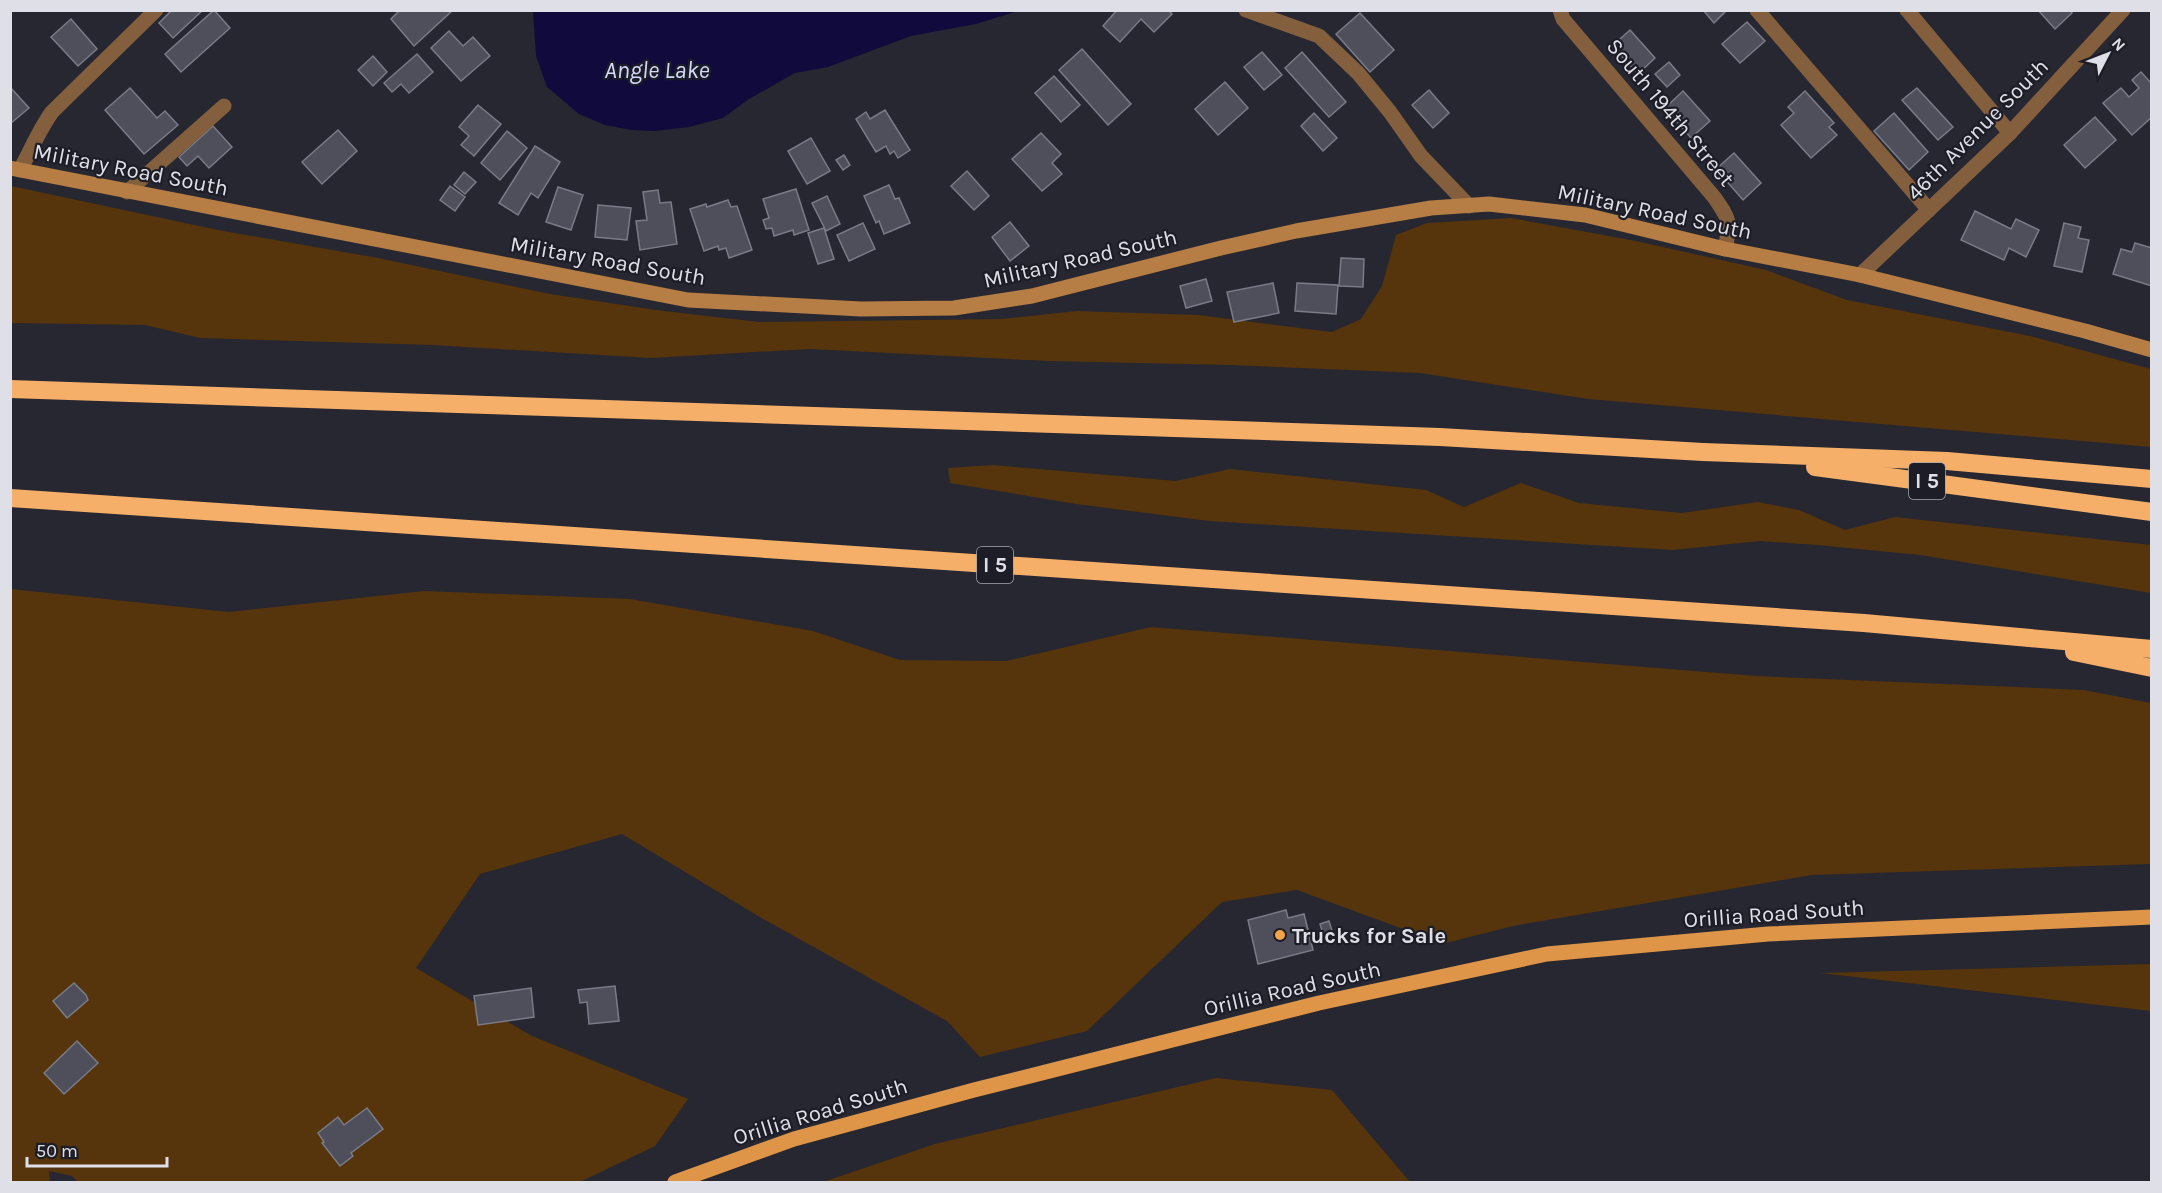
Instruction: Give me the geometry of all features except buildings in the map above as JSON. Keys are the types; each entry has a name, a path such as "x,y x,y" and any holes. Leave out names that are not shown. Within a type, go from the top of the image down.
{"highway":[{"name":"I 5","path":"10,388 1440,437 1703,452 2151,512"},
{"path":"1703,452 1947,461 2151,479"},
{"name":"I 5","path":"10,498 1852,622 2151,649"},
{"path":"1978,633 2151,668"}],"main road":[{"name":"Military Road South","path":"15,169 688,300 861,309 954,308 1032,296 1296,231 1431,208 1489,204 1585,214 1725,249 1860,275 2085,331 2151,351"},
{"name":"Orillia Road South","path":"675,1182 794,1139 974,1090 1319,1003 1547,954 1768,934 2151,917"}],"street":[{"path":"15,169 34,144 39,130 52,112 156,10"},
{"path":"1246,10 1319,36 1358,74 1390,112 1421,156 1469,206"},
{"name":"South 194th Street","path":"1560,10 1563,19 1714,196 1728,218 1729,230 1725,249"},
{"path":"1757,10 1929,210"},
{"path":"1907,10 2010,133"},
{"name":"46th Avenue South","path":"1860,275 2010,133 2116,13"},
{"path":"127,192 224,106"}],"shaded area":[{"path":"11,186 218,230 378,258 550,294 759,322 1001,319 1077,311 1198,315 1332,332 1361,319 1382,286 1396,235 1427,223 1511,218 1636,241 1766,270 1847,300 2030,336 2151,369 2151,447 1588,399 1420,373 1230,365 1048,361 810,349 651,358 432,345 200,338 145,325 11,323"},
{"path":"993,465 1176,481 1230,469 1426,490 1464,507 1521,483 1579,503 1682,513 1758,502 1799,510 1845,530 1895,517 2151,545 2151,593 1920,555 1817,545 1760,541 1673,550 1209,521 1076,504 950,483 948,468"},
{"path":"11,589 229,612 424,591 630,599 813,631 900,660 1006,661 1151,627 1757,676 2084,690 2151,703 2151,864 1812,875 1513,926 1442,944 1438,939 1433,940 1297,890 1222,902 1087,1031 980,1057 947,1021 765,920 622,834 480,874 416,968 532,1036 688,1099 655,1146 580,1182 78,1182 72,1176 49,1171 50,1182 11,1182"},
{"path":"2151,964 2151,1011 1820,973"},
{"path":"1216,1078 1332,1090 1410,1182 823,1182 935,1144"}],"water":[{"name":"Angle Lake","path":"533,10 1018,11 976,24 911,36 828,67 795,73 749,99 723,118 689,127 655,131 605,125 579,114 547,87 536,56"}],"place":[{"name":"Trucks for Sale","path":"1280,935"}]}
